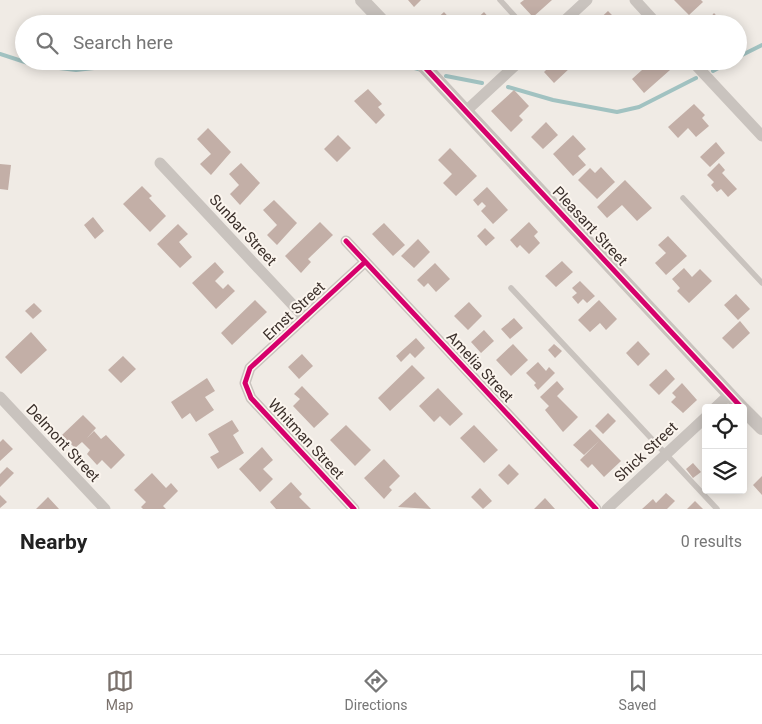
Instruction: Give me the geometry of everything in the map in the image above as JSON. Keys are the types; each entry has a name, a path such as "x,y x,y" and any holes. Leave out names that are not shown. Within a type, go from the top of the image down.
{"street":[{"path":"362,0 376,15"},
{"path":"571,15 587,0"},
{"path":"635,0 649,15"},
{"name":"Pleasant Street","path":"428,70 739,404"},
{"path":"466,111 510,70"},
{"path":"700,70 762,136"},
{"name":"Sunbar Street","path":"160,163 305,318"},
{"name":"Amelia Street","path":"346,241 596,509"},
{"name":"Ernst Street","path":"244,383 250,368 365,262"},
{"name":"Whitman Street","path":"244,383 251,398 354,509"},
{"path":"719,404 730,394"},
{"name":"Delmont Street","path":"0,397 105,509"},
{"name":"Pleasant Street","path":"747,412 762,428"},
{"name":"Shick Street","path":"607,509 702,421"}],"lane":[{"path":"500,0 514,15"},
{"path":"683,198 762,283"},
{"path":"511,288 717,509"}],"building":[{"path":"408,0 421,0 414,7"},
{"path":"524,0 552,0 535,15 531,15 520,3"},
{"path":"674,0 701,0 703,2 689,15"},
{"path":"608,11 612,15 604,15"},
{"path":"546,70 568,70 554,83 544,72"},
{"path":"642,70 670,70 644,93 632,79"},
{"path":"368,89 382,104 378,107 385,115 376,124 354,101"},
{"path":"514,90 529,106 519,116 523,120 511,132 491,111"},
{"path":"694,104 705,115 702,118 709,126 696,137 688,128 678,138 668,127"},
{"path":"546,122 558,135 543,149 531,137"},
{"path":"208,128 231,152 211,175 200,164 211,154 197,139"},
{"path":"338,135 351,148 337,162 324,149"},
{"path":"573,135 586,149 578,156 586,165 573,176 553,154"},
{"path":"716,142 725,153 710,167 700,157"},
{"path":"450,148 477,176 456,196 443,183 452,174 438,160"},
{"path":"241,163 260,183 240,205 230,194 239,185 229,174"},
{"path":"719,163 725,170 722,173 737,189 728,197 721,189 717,192 711,185 714,182 707,175"},
{"path":"0,164 11,165 8,190 0,189"},
{"path":"601,167 615,182 597,199 578,180 590,168 595,173"},
{"path":"625,180 652,208 637,221 622,205 607,218 597,207"},
{"path":"142,186 152,196 149,198 166,216 150,232 123,204"},
{"path":"487,187 508,210 493,224 481,211 486,206 482,202 478,206 473,200"},
{"path":"274,200 297,223 277,245 267,235 277,225 263,210"},
{"path":"93,217 104,231 95,239 84,225"},
{"path":"320,222 333,235 308,259 311,262 301,273 285,256"},
{"path":"529,222 538,232 534,236 540,243 529,254 520,245 517,248 510,240"},
{"path":"384,223 405,245 393,256 372,234"},
{"path":"178,224 188,234 179,242 192,257 180,268 157,244"},
{"path":"485,228 495,238 486,246 477,236"},
{"path":"668,236 687,256 666,275 655,263 666,253 658,245"},
{"path":"418,239 430,252 414,268 401,256"},
{"path":"562,261 573,272 556,287 545,276"},
{"path":"215,262 224,272 215,281 223,289 228,284 235,291 216,309 192,283"},
{"path":"435,263 450,279 436,292 428,283 424,287 417,280"},
{"path":"684,268 692,277 700,269 712,281 689,303 677,291 680,288 672,279"},
{"path":"580,281 595,296 587,303 583,299 578,304 572,297 577,293 572,288"},
{"path":"736,294 750,309 738,320 724,305"},
{"path":"255,300 267,312 232,345 221,333"},
{"path":"599,300 617,319 606,330 600,323 590,332 578,320"},
{"path":"469,302 482,316 468,330 454,316"},
{"path":"34,303 42,311 33,319 25,311"},
{"path":"514,318 523,328 510,339 501,329"},
{"path":"740,321 750,333 733,349 722,338"},
{"path":"484,330 494,341 481,353 471,342"},
{"path":"31,332 47,350 21,374 5,357"},
{"path":"416,338 425,348 415,358 410,353 401,362 396,356"},
{"path":"638,341 650,354 638,366 626,353"},
{"path":"513,344 528,360 511,376 496,360"},
{"path":"554,344 562,351 555,358 548,350"},
{"path":"302,354 313,366 299,379 288,367"},
{"path":"123,356 136,369 121,383 108,370"},
{"path":"538,362 546,371 549,367 555,373 538,390 534,385 536,383 526,373"},
{"path":"412,365 425,378 390,411 378,398"},
{"path":"666,369 675,379 659,395 649,385"},
{"path":"207,378 215,391 205,397 214,410 196,422 190,413 182,419 171,402"},
{"path":"557,381 564,389 557,396 578,417 563,432 545,410 549,406 540,397"},
{"path":"682,383 697,400 683,413 671,402 676,397 672,393"},
{"path":"302,386 329,414 314,428 293,406 300,399 294,394"},
{"path":"438,388 463,414 450,426 440,416 434,422 419,406"},
{"path":"608,413 616,421 603,434 595,426"},
{"path":"83,415 96,428 87,438 94,431 101,439 106,435 125,455 111,469 102,460 97,465 87,454 90,450 82,442 75,448 62,435"},
{"path":"232,420 239,431 233,435 244,453 218,469 210,457 219,452 208,434"},
{"path":"346,425 371,450 355,466 330,440"},
{"path":"474,425 498,450 484,463 460,438"},
{"path":"590,429 621,461 604,477 592,464 588,468 580,460 599,441 584,455 573,445"},
{"path":"3,439 13,449 0,461 0,442"},
{"path":"262,447 273,460 263,469 273,479 260,492 239,469"},
{"path":"384,459 400,476 389,487 392,490 384,499 364,478"},
{"path":"693,463 701,472 693,478 686,469"},
{"path":"509,464 519,474 508,485 498,475"},
{"path":"7,467 14,473 0,487 0,474"},
{"path":"152,473 166,488 171,483 178,491 163,506 166,509 143,509 141,507 146,502 134,490"},
{"path":"762,476 762,495 753,485"},
{"path":"291,482 302,494 299,497 311,509 276,509 270,502"},
{"path":"480,488 492,501 483,509 471,497"},
{"path":"415,492 431,509 398,507"},
{"path":"666,493 675,501 667,509 642,509 653,499 656,503"},
{"path":"0,495 7,502 0,508"},
{"path":"48,497 59,509 36,509"},
{"path":"545,498 555,509 534,509"},
{"path":"695,501 703,509 687,509"}],"waterway":[{"path":"747,52 762,45"},
{"path":"0,54 15,59"},
{"path":"446,76 482,83"},
{"path":"508,87 553,100 617,112 639,107 696,78"}],"cycle path":[{"path":"427,70 738,404"},
{"path":"346,241 596,509"},
{"path":"354,509 251,398 245,383 250,368 365,262"}]}
